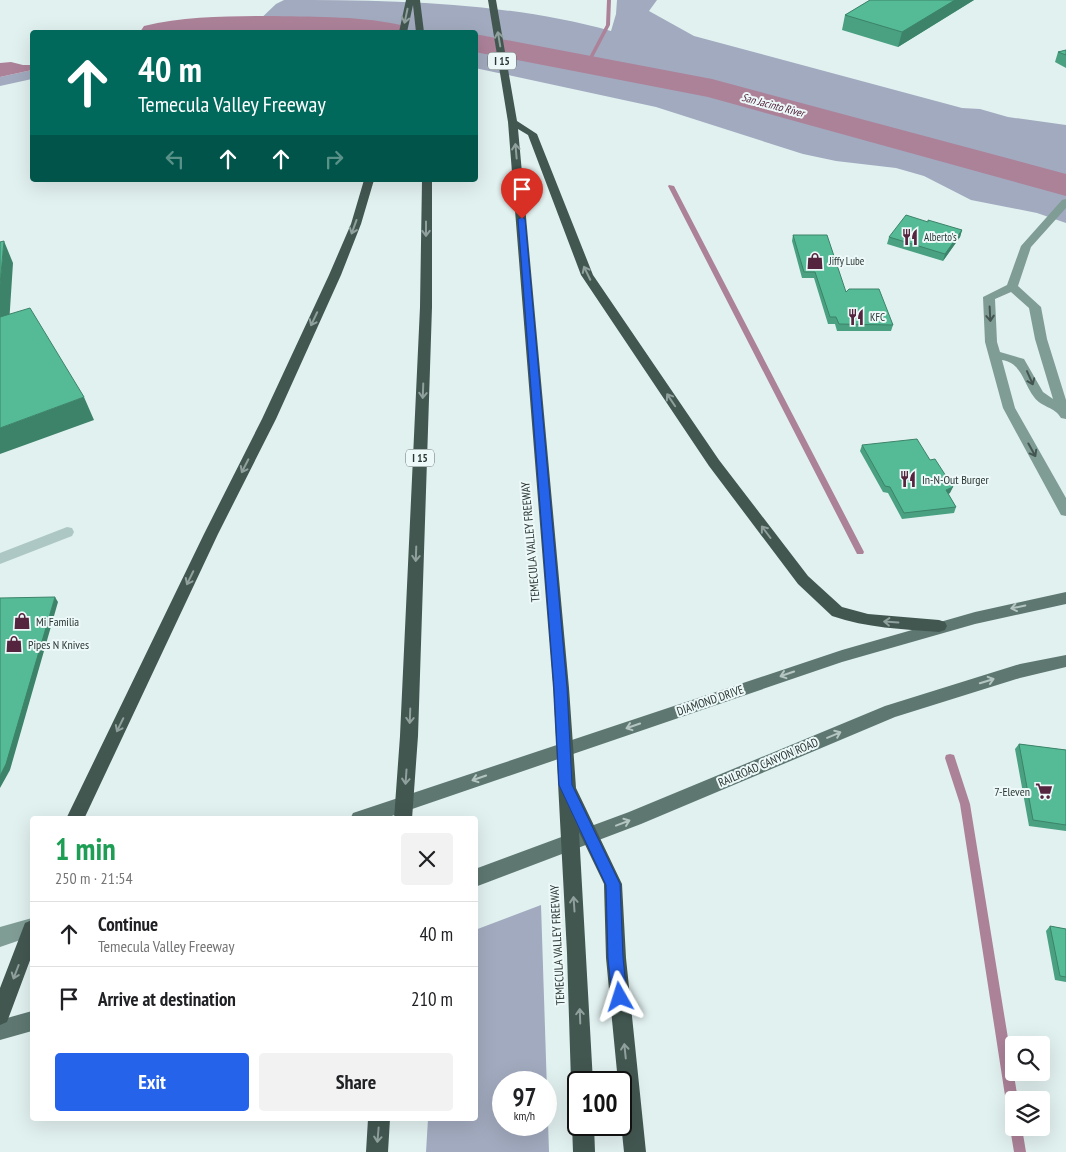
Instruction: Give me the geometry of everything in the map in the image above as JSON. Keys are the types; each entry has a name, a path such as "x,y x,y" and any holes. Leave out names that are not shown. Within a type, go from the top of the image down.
{"highway":[{"path":"402,30 410,0"},
{"path":"416,0 420,30"},
{"name":"TEMECULA VALLEY FREEWAY","path":"492,0 513,122 560,688 577,953 582,1071"},
{"path":"513,122 532,134 587,275 714,463 803,580 837,612 868,620 939,626"},
{"path":"76,816 211,534 269,419 356,224 368,182"},
{"name":"I 15","path":"403,816 409,736 426,307 427,182"},
{"path":"565,785 613,884 616,958 635,1152"},
{"path":"0,1015 30,933"},
{"path":"376,1152 379,1121"},
{"path":"583,1136 584,1152"}],"main road":[{"path":"1066,202 1026,246 1012,287 989,297 991,342 1008,408 1066,511"},
{"path":"1012,287 1035,307 1041,339 1064,412"},
{"path":"994,355 1012,356 1024,364 1039,396 1064,412"},
{"name":"DIAMOND DRIVE","path":"368,816 833,658 939,626 1017,607 1066,598"},
{"name":"RAILROAD CANYON ROAD","path":"478,877 635,818 891,711 1020,671 1066,661"},
{"path":"0,937 30,929"},
{"path":"0,1030 30,1022"}],"street":[{"path":"0,558 67,532"}],"shaded area":[{"path":"284,0 366,1 490,8 571,21 611,31 616,14 617,0 657,0 649,11 694,36 962,108 980,109 1008,117 1066,125 1066,223 1037,213 971,200 924,176 896,168 836,161 803,154 656,107 478,69 478,30 205,30 252,27 276,4"},
{"path":"236,20 256,22 252,27 205,30 145,30 173,25"},
{"path":"11,62 30,65 30,70 0,77 0,63"},
{"path":"30,70 30,79 0,86 0,77"},
{"path":"541,905 546,1071 492,1071 492,1136 548,1136 549,1152 426,1152 428,1121 478,1121 478,929"}],"building":[{"path":"870,0 955,0 902,32 845,15"},
{"path":"1066,50 1066,55 1058,52"},
{"path":"906,215 962,230 945,254 889,237"},
{"path":"793,235 827,235 846,292 849,289 879,289 893,325 839,324 836,317 830,317 815,272 804,272"},
{"path":"4,241 0,285 0,242"},
{"path":"30,308 84,397 0,428 0,317"},
{"name":"In-N-Out Burger","path":"917,439 930,460 935,459 953,487 946,490 956,507 904,513 890,487 885,486 862,445"},
{"path":"55,597 6,764 0,776 0,598"},
{"name":"7-Eleven","path":"1019,744 1066,750 1066,825 1033,820"},
{"path":"1050,926 1066,929 1066,977 1060,976"}],"waterway":[{"path":"587,65 608,25 609,0"},
{"name":"San Jacinto River","path":"170,30 275,24 371,30"},
{"name":"San Jacinto River","path":"478,44 712,88 1066,185"},
{"path":"671,186 860,552"},
{"path":"950,758 965,804 1010,1091"},
{"path":"1017,1136 1020,1152"}],"place":[{"name":"Alberto's","path":"910,237"},
{"name":"Jiffy Lube","path":"815,261"},
{"name":"KFC","path":"856,317"},
{"name":"In-N-Out Burger","path":"908,479"},
{"name":"Mi Familia","path":"22,621"},
{"name":"Pipes N Knives","path":"14,644"},
{"name":"7-Eleven","path":"1044,791"}],"route":[{"path":"522,219 560,688 565,785 613,884 616,958 620,997"}]}
